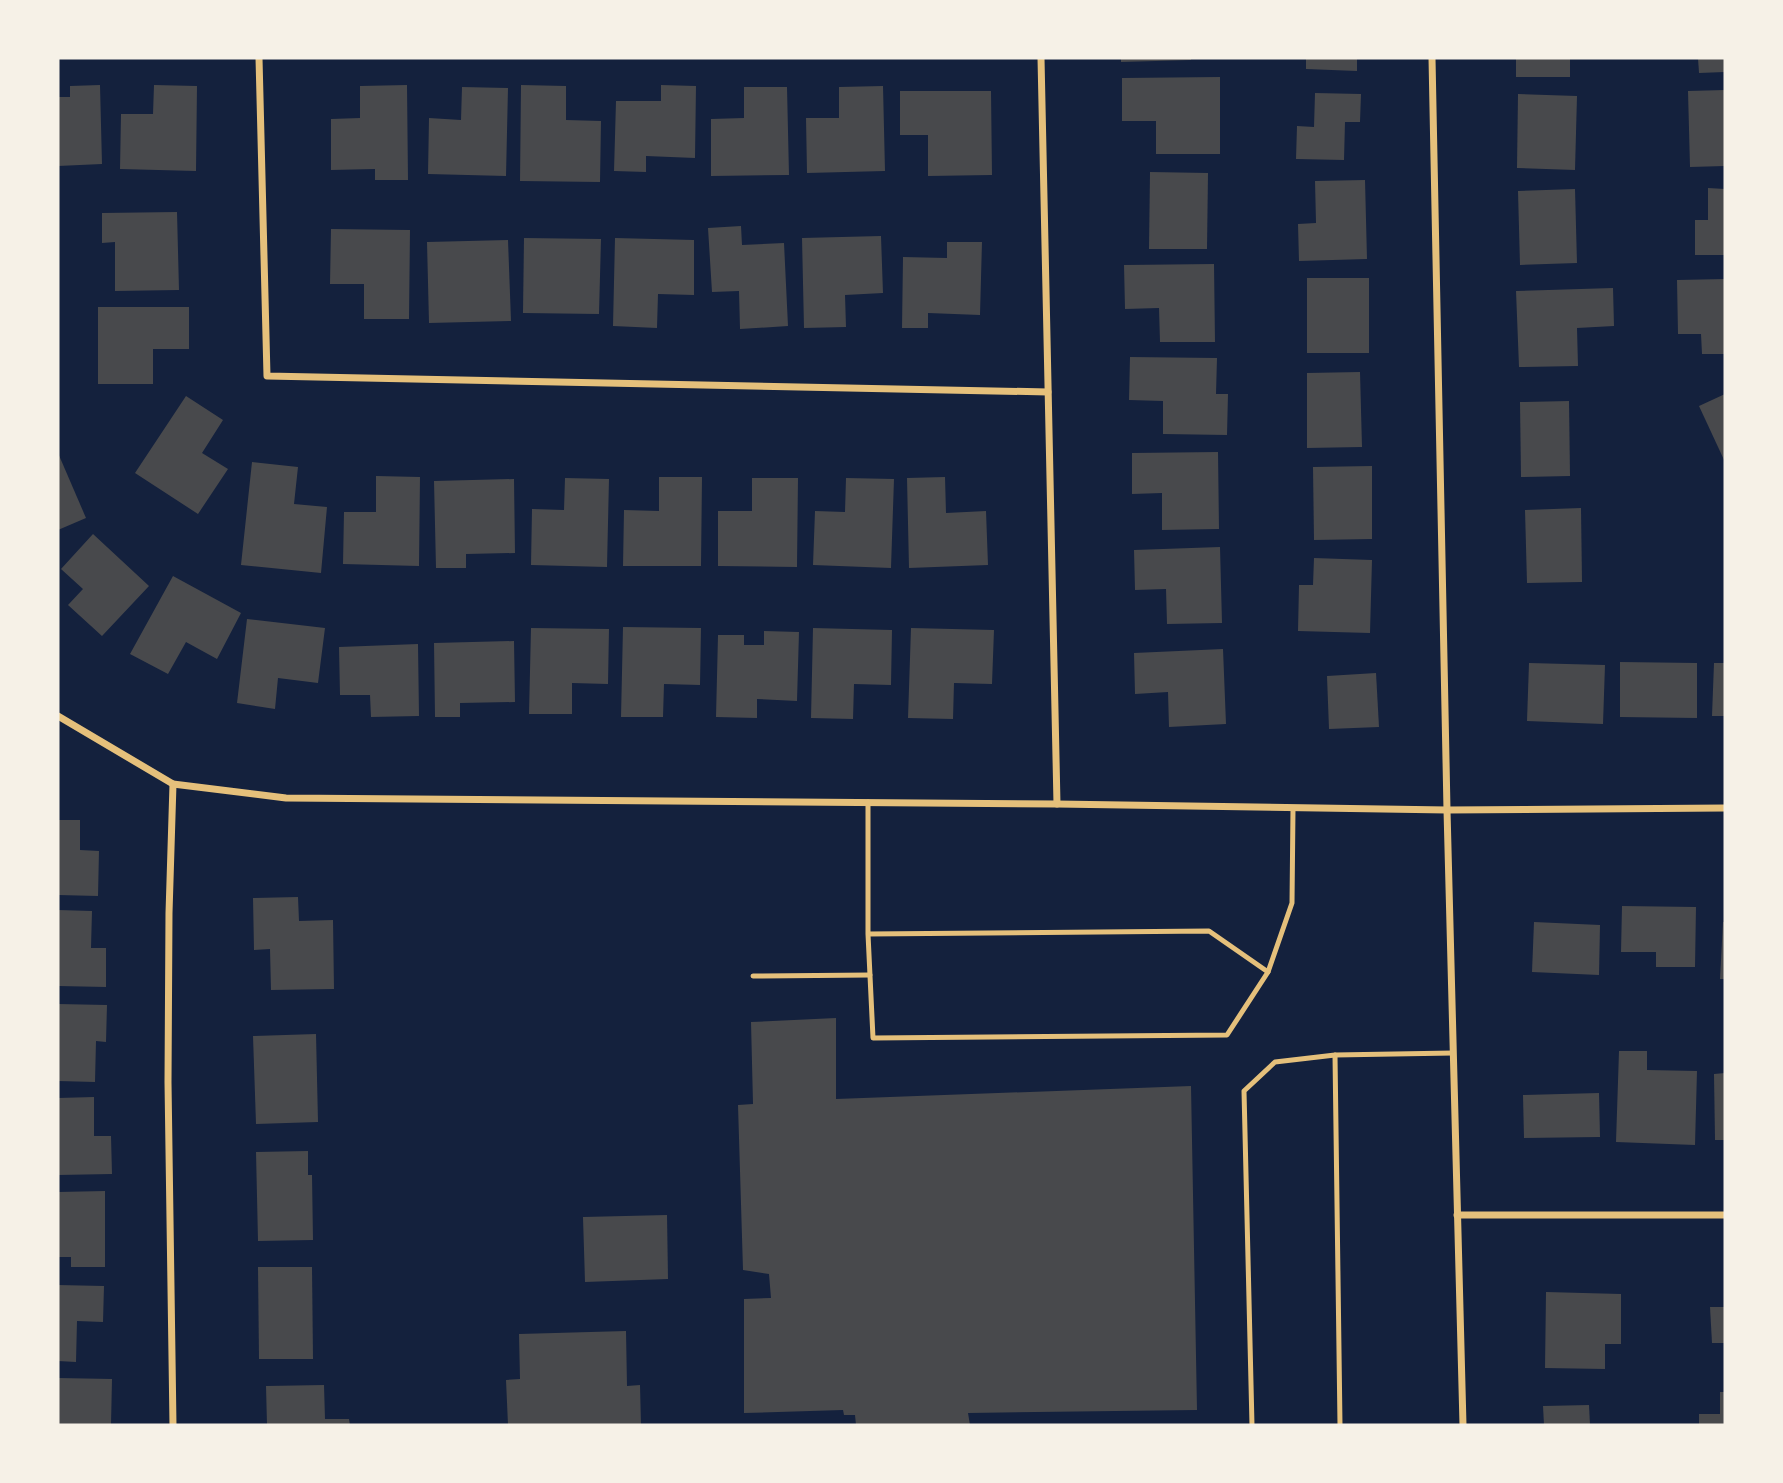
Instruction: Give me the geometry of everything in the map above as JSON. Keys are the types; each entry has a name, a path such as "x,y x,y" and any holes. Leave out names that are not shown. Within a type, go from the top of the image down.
{"street":[{"path":"259,58 267,376 1048,392"},
{"path":"1041,58 1057,804"},
{"path":"1432,58 1463,1425"},
{"path":"58,716 173,784 286,798 1057,804 1293,809 1725,808"},
{"path":"173,784 168,1082 173,1425"},
{"path":"1457,1214 1725,1214"}],"lane":[{"path":"869,802 869,934 873,1038 1227,1035 1268,972 1292,903 1293,809"},
{"path":"869,934 1209,931 1268,972"},
{"path":"752,976 870,975"},
{"path":"1252,1425 1244,1091 1275,1062 1335,1055 1453,1053"},
{"path":"1335,1055 1340,1425"}],"building":[{"path":"1121,58 1191,58 1191,60 1121,62"},
{"path":"1306,58 1357,58 1357,71 1306,69"},
{"path":"1516,58 1570,58 1570,77 1516,77"},
{"path":"1698,58 1725,58 1725,72 1699,73"},
{"path":"1220,77 1220,154 1156,154 1156,121 1122,121 1122,78"},
{"path":"100,85 102,164 58,166 58,97 70,97 70,86"},
{"path":"154,85 197,86 196,171 120,169 121,114 153,114"},
{"path":"407,85 408,180 375,180 375,169 331,170 331,119 360,118 360,86"},
{"path":"521,85 566,86 566,120 601,121 600,182 520,181"},
{"path":"661,85 696,86 695,158 646,156 646,172 614,171 616,101 661,101"},
{"path":"883,86 885,171 807,173 806,118 839,118 839,87"},
{"path":"462,87 508,88 506,176 428,174 429,118 461,120"},
{"path":"744,87 787,87 789,175 711,176 711,119 744,118"},
{"path":"1725,90 1725,166 1690,167 1688,91"},
{"path":"900,91 991,91 992,175 928,176 928,135 900,135"},
{"path":"1315,93 1361,94 1360,122 1345,122 1344,160 1296,159 1297,126 1314,127"},
{"path":"1518,94 1577,96 1575,170 1517,168"},
{"path":"1150,172 1208,173 1207,249 1149,249"},
{"path":"1365,180 1367,259 1299,261 1298,224 1316,223 1315,181"},
{"path":"1708,188 1725,189 1725,255 1695,255 1695,220 1708,220"},
{"path":"1575,189 1577,263 1520,265 1518,191"},
{"path":"177,212 179,290 115,291 115,242 102,243 102,213"},
{"path":"741,226 742,245 784,243 788,326 740,329 739,291 712,292 708,228"},
{"path":"331,229 410,230 409,319 364,319 364,284 330,284"},
{"path":"881,236 883,293 845,295 846,327 804,328 802,238"},
{"path":"524,238 601,239 599,314 523,313"},
{"path":"615,238 694,240 694,295 658,294 657,328 613,326"},
{"path":"508,240 511,321 429,323 427,242"},
{"path":"947,242 982,242 980,315 928,313 928,328 902,328 903,257 947,258"},
{"path":"1214,264 1215,342 1160,342 1159,308 1125,309 1124,265"},
{"path":"1307,278 1369,278 1369,353 1307,353"},
{"path":"1725,279 1725,354 1702,354 1701,334 1678,334 1677,280"},
{"path":"1613,288 1614,326 1577,328 1578,366 1519,367 1516,291"},
{"path":"98,307 189,307 189,349 153,349 153,384 98,384"},
{"path":"1130,357 1217,358 1216,394 1228,394 1227,435 1163,434 1163,401 1129,400"},
{"path":"1360,372 1362,447 1307,448 1307,373"},
{"path":"1725,394 1725,462 1699,406"},
{"path":"186,396 223,420 202,453 228,469 198,514 135,473"},
{"path":"1569,401 1570,476 1521,477 1520,402"},
{"path":"1218,452 1219,529 1162,530 1162,493 1132,494 1132,453"},
{"path":"58,453 86,518 58,530"},
{"path":"252,462 298,467 294,504 327,507 321,573 241,565"},
{"path":"1372,466 1372,539 1314,540 1313,467"},
{"path":"376,476 420,477 419,566 343,564 344,512 376,512"},
{"path":"659,477 702,477 701,566 623,566 624,510 659,511"},
{"path":"945,477 946,513 986,511 988,565 909,568 907,478"},
{"path":"565,478 609,479 607,567 531,565 532,509 564,510"},
{"path":"752,478 798,478 797,567 718,566 718,511 752,511"},
{"path":"846,478 894,479 891,568 813,565 815,511 845,512"},
{"path":"514,479 515,553 466,554 466,568 436,568 434,481"},
{"path":"1581,508 1582,582 1527,583 1525,510"},
{"path":"93,534 149,586 102,636 68,605 83,589 61,569"},
{"path":"1220,547 1222,623 1167,624 1166,589 1135,590 1134,550"},
{"path":"1314,558 1372,560 1370,633 1298,631 1299,585 1313,585"},
{"path":"173,576 241,613 217,659 186,642 168,674 130,654"},
{"path":"247,619 325,628 318,683 278,678 275,709 237,703"},
{"path":"623,627 701,628 700,685 664,684 663,717 621,717"},
{"path":"531,628 609,629 608,684 572,683 572,714 529,714"},
{"path":"813,628 892,630 891,685 854,684 853,719 811,718"},
{"path":"911,628 994,630 992,684 954,683 953,719 908,718"},
{"path":"764,631 799,632 797,701 757,699 757,718 716,717 718,635 744,635 744,645 764,645"},
{"path":"514,641 515,702 460,703 460,717 435,717 434,643"},
{"path":"418,644 419,716 371,717 370,695 340,695 339,647"},
{"path":"1223,649 1226,724 1169,727 1168,692 1135,694 1134,653"},
{"path":"1620,662 1697,663 1697,718 1620,717"},
{"path":"1529,663 1605,665 1603,724 1527,721"},
{"path":"1714,663 1725,663 1725,716 1712,716"},
{"path":"1376,673 1379,727 1329,729 1327,676"},
{"path":"58,820 80,820 80,850 99,851 98,896 58,895"},
{"path":"298,897 299,921 333,920 334,989 271,990 270,949 254,950 253,898"},
{"path":"1622,906 1696,907 1695,967 1656,967 1656,952 1621,952"},
{"path":"58,910 92,911 91,948 106,948 106,987 58,986"},
{"path":"1534,922 1600,925 1599,975 1532,972"},
{"path":"1723,922 1725,979 1720,979"},
{"path":"58,1004 107,1005 106,1042 96,1041 95,1082 58,1081"},
{"path":"836,1018 836,1099 1191,1086 1197,1410 968,1413 970,1425 856,1425 855,1415 844,1415 843,1410 744,1413 744,1299 771,1298 769,1274 743,1270 738,1105 753,1104 751,1022"},
{"path":"316,1034 318,1122 256,1124 253,1036"},
{"path":"1619,1051 1647,1051 1647,1070 1697,1071 1695,1145 1616,1142"},
{"path":"1725,1073 1725,1140 1715,1140 1714,1074"},
{"path":"1599,1093 1600,1137 1524,1138 1523,1095"},
{"path":"94,1097 94,1136 111,1136 112,1174 58,1175 58,1098"},
{"path":"308,1151 308,1175 312,1175 313,1240 258,1241 256,1152"},
{"path":"105,1191 105,1267 71,1267 71,1257 58,1257 58,1192"},
{"path":"667,1215 668,1279 585,1282 583,1217"},
{"path":"258,1267 312,1267 313,1359 259,1359"},
{"path":"58,1285 104,1286 103,1322 77,1321 76,1362 58,1361"},
{"path":"1546,1292 1621,1294 1621,1344 1605,1344 1605,1369 1545,1368"},
{"path":"1710,1307 1725,1307 1725,1343 1712,1343"},
{"path":"626,1331 627,1386 640,1385 641,1425 508,1425 506,1380 520,1379 519,1334"},
{"path":"58,1378 112,1379 111,1425 58,1425"},
{"path":"324,1385 325,1419 349,1419 350,1425 267,1425 266,1386"},
{"path":"1720,1392 1725,1392 1725,1425 1699,1425 1699,1414 1720,1414"},
{"path":"1589,1405 1590,1425 1544,1425 1543,1406"}]}
